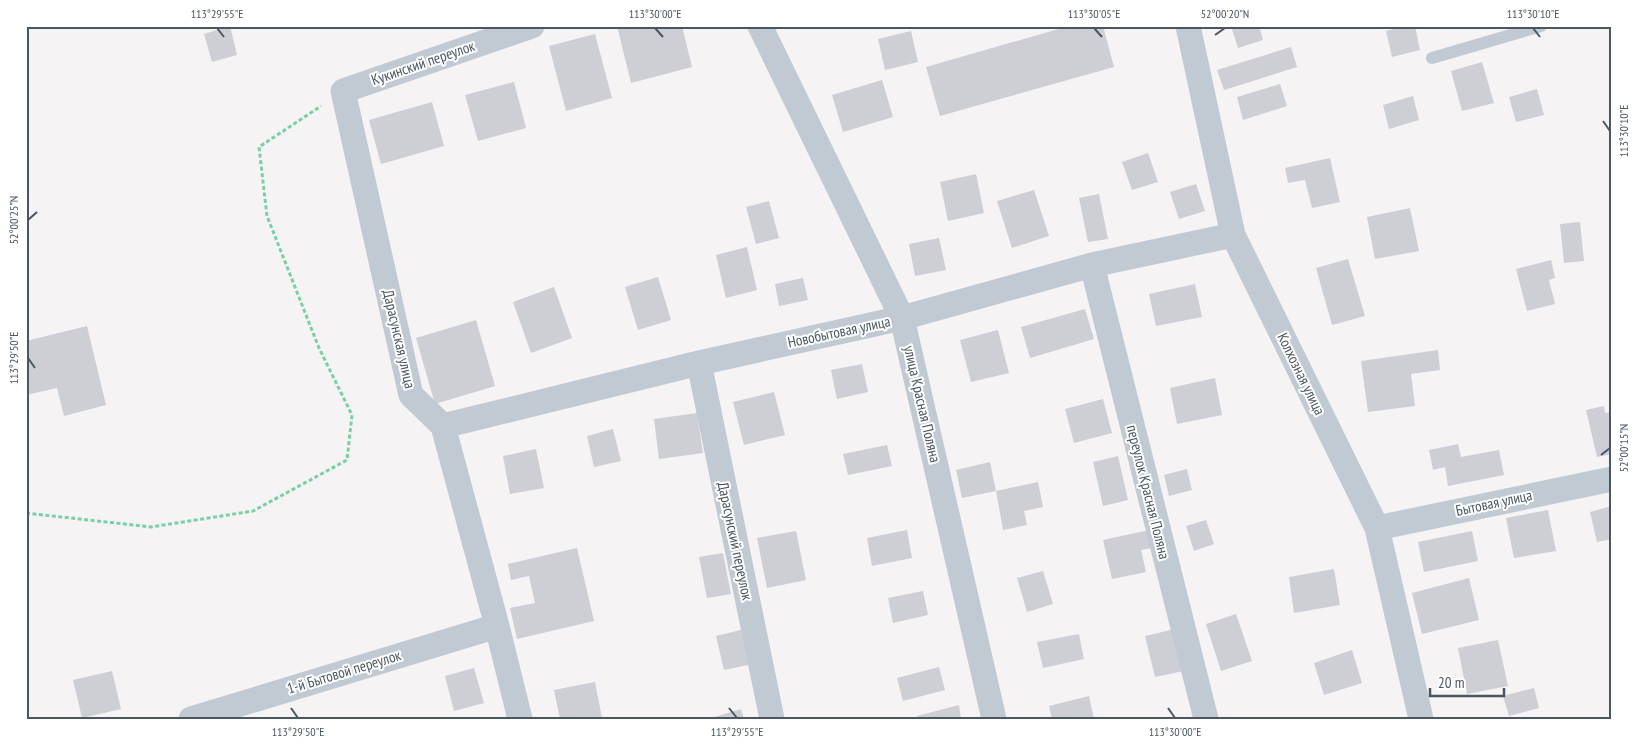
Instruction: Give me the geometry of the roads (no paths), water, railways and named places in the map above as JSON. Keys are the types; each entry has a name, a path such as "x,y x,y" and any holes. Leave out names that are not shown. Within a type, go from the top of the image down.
{"street":[{"name":"Кукинский переулок","path":"343,90 532,26"},
{"name":"улица Красная Поляна","path":"760,26 902,318 994,719"},
{"name":"Колхозная улица","path":"1188,26 1233,235 1377,528 1421,719"},
{"name":"Дарасунская улица","path":"343,90 411,394 443,426 520,719"},
{"name":"Новобытовая улица","path":"443,426 699,363 902,318 1092,265 1233,235"},
{"name":"переулок Красная Поляна","path":"1092,265 1206,719"},
{"name":"Дарасунский переулок","path":"699,363 772,719"},
{"name":"Бытовая улица","path":"1377,528 1612,479"},
{"name":"1-й Бытовой переулок","path":"191,719 497,626"}],"lane":[{"path":"1432,58 1541,26"}]}
